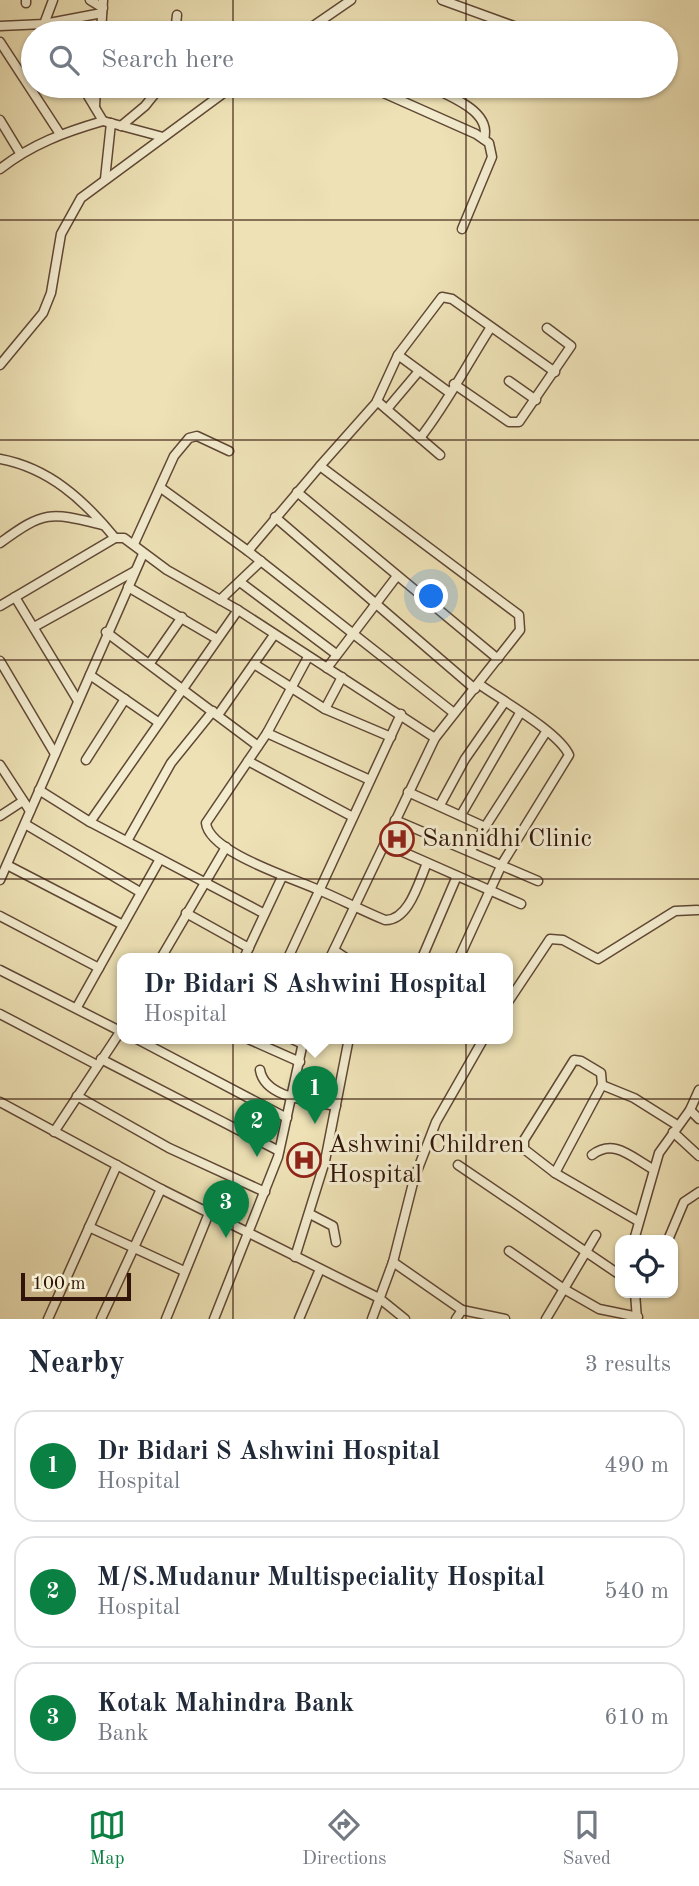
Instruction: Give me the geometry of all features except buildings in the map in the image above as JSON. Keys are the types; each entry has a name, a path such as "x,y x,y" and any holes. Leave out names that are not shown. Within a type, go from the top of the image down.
{"street":[{"path":"45,21 52,0"},
{"path":"90,0 103,7"},
{"path":"320,21 351,0"},
{"path":"442,0 500,21"},
{"path":"54,21 103,7"},
{"path":"177,16 177,21"},
{"path":"0,32 4,25"},
{"path":"0,42 21,74"},
{"path":"37,98 60,134"},
{"path":"89,98 107,122 105,178"},
{"path":"95,98 95,107"},
{"path":"121,126 151,98"},
{"path":"0,365 43,313 51,293 61,234 81,198 217,98"},
{"path":"394,98 489,143 492,157 462,229"},
{"path":"449,98 482,119 487,130 484,139"},
{"path":"0,120 20,153"},
{"path":"0,169 20,153 60,134 107,122 163,137"},
{"path":"248,551 377,401 398,355 442,297 452,299 555,372"},
{"path":"420,438 441,411 454,384 491,327"},
{"path":"454,384 509,422 519,422 571,346 547,328"},
{"path":"398,355 450,393"},
{"path":"387,410 419,371"},
{"path":"509,381 536,400"},
{"path":"377,401 440,455"},
{"path":"134,544 174,456 189,438 203,437 229,451"},
{"path":"0,459 25,465 58,482 115,538 134,544 143,555 238,610 435,738"},
{"path":"320,466 519,615 520,631 435,738 332,953"},
{"path":"161,488 248,551 454,713"},
{"path":"297,492 498,660"},
{"path":"0,543 41,516 74,518 105,526"},
{"path":"275,517 477,687 520,713 567,750 568,761 502,864 461,953"},
{"path":"0,606 115,538"},
{"path":"0,880 9,866 106,632 143,555"},
{"path":"220,600 261,561"},
{"path":"34,627 137,569"},
{"path":"327,668 397,576"},
{"path":"240,582 336,654"},
{"path":"128,587 217,639"},
{"path":"15,597 78,701"},
{"path":"90,822 238,610"},
{"path":"150,663 182,617"},
{"path":"106,632 183,687 258,746"},
{"path":"127,841 172,763 215,713 274,635"},
{"path":"308,657 267,733 206,823 209,834 226,847 282,877 319,890 385,920 400,917 428,863"},
{"path":"0,662 3,675 55,754"},
{"path":"254,664 325,709 391,737"},
{"path":"90,675 158,722"},
{"path":"325,709 342,677"},
{"path":"86,760 125,699"},
{"path":"440,805 465,759 504,703"},
{"path":"461,815 520,713"},
{"path":"291,953 401,714"},
{"path":"471,850 546,732"},
{"path":"267,733 370,780"},
{"path":"248,761 353,817"},
{"path":"0,765 30,811"},
{"path":"39,790 90,822 263,913"},
{"path":"408,792 485,827"},
{"path":"0,816 23,801"},
{"path":"395,820 471,850 538,881"},
{"path":"25,824 141,892"},
{"path":"385,844 521,904"},
{"path":"164,953 226,847"},
{"path":"77,1007 160,859"},
{"path":"9,866 123,925"},
{"path":"424,953 457,876"},
{"path":"246,953 282,877"},
{"path":"513,994 550,939 563,940 598,959 676,911 697,910"},
{"path":"186,913 249,948"},
{"path":"0,916 99,968"},
{"path":"0,970 117,1027"},
{"path":"0,1014 279,1151"},
{"path":"54,1132 117,1037"},
{"path":"146,1044 287,1118"},
{"path":"260,1044 300,1062"},
{"path":"214,1319 279,1151 303,1044"},
{"path":"295,1257 310,1214 348,1044"},
{"path":"372,1319 393,1262 414,1179 436,1122 481,1044"},
{"path":"555,1173 602,1085 601,1073 581,1061 574,1060 524,1140 527,1155 555,1173 638,1221"},
{"path":"260,1070 262,1079 268,1086 293,1096 336,1106"},
{"path":"602,1085 634,1098 675,1128 699,1156"},
{"path":"635,1235 653,1169 675,1128 690,1110 699,1090"},
{"path":"77,1096 169,1148 265,1192"},
{"path":"0,1102 161,1189 379,1298 405,1319"},
{"path":"690,1110 699,1119"},
{"path":"592,1155 602,1148 613,1146 653,1169"},
{"path":"48,1319 117,1165"},
{"path":"458,1165 615,1271"},
{"path":"102,1319 161,1189"},
{"path":"670,1235 684,1202 699,1192"},
{"path":"166,1319 209,1213"},
{"path":"310,1214 334,1226 336,1242"},
{"path":"89,1227 184,1271"},
{"path":"546,1319 596,1235"},
{"path":"509,1251 605,1315 637,1318 635,1298"},
{"path":"393,1262 462,1310 505,1319"},
{"path":"299,1319 320,1269"},
{"path":"456,1319 462,1310"}],"place":[{"name":"Sannidhi Clinic","path":"397,839"},
{"name":"Dr Bidari S Ashwini Hospital","path":"315,1124"},
{"name":"M/S.Mudanur Multispeciality Hospital","path":"257,1157"},
{"name":"Ashwini Children Hospital","path":"304,1160"},
{"name":"Kotak Mahindra Bank","path":"226,1238"}]}
